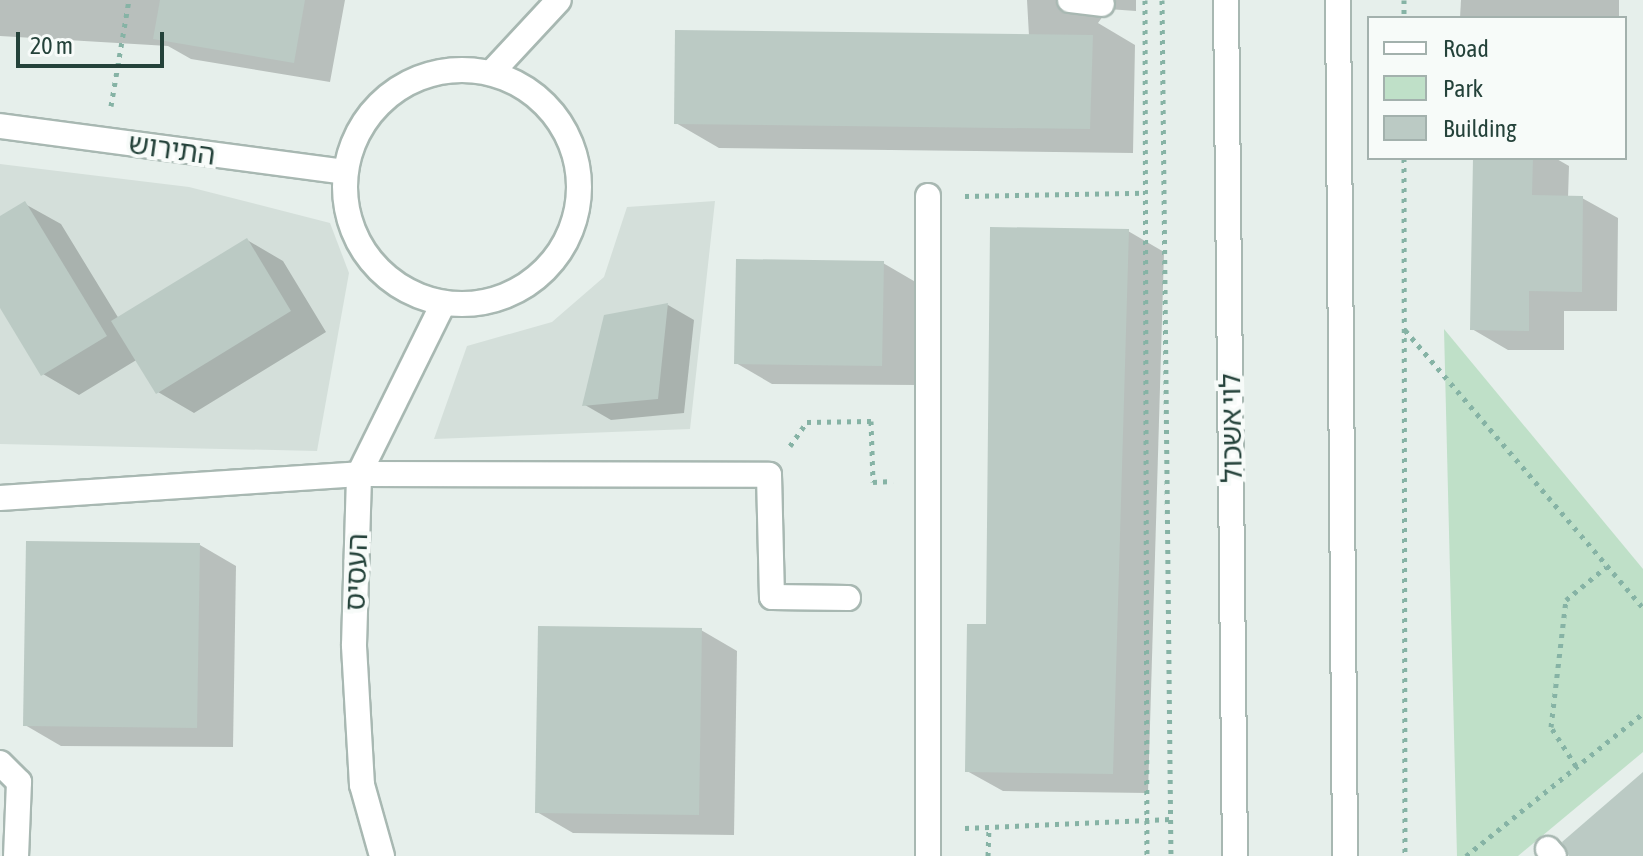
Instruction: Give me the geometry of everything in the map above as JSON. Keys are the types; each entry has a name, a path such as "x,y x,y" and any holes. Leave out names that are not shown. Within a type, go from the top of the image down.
{"street":[{"path":"492,72 559,0"},
{"path":"1070,0 1102,4"},
{"name":"לוי אשכול","path":"1226,0 1235,856"},
{"path":"1338,0 1345,856"},
{"path":"453,69 492,72 529,89 558,116 575,152 580,191 573,230 551,264 520,289 483,303 443,304 408,293 372,262 357,243 345,208 344,172 356,134 380,101 413,79 453,69"},
{"name":"התירוש","path":"0,126 344,172"},
{"path":"928,196 928,856"},
{"name":"העסיס","path":"382,856 362,785 354,645 359,474 443,304"},
{"path":"0,498 359,474 769,475 772,597 848,598"},
{"path":"0,763 19,782 16,856"}],"path":[{"path":"119,59 129,0"},
{"path":"1145,0 1147,856"},
{"path":"1162,0 1171,856"},
{"path":"1404,160 1405,856"},
{"path":"928,196 1145,193"},
{"path":"1405,330 1643,608"},
{"path":"807,422 871,421 873,482 930,479"},
{"path":"1576,766 1551,727 1566,600 1606,567"},
{"path":"1466,856 1643,713"},
{"path":"928,829 1171,819"},
{"path":"988,856 989,827"}],"shaded area":[{"path":"0,164 189,187 330,223 349,273 317,451 0,444"},
{"path":"715,201 690,429 434,439 467,346 552,322 604,277 627,207"}],"green space":[{"path":"1444,329 1643,569 1643,752 1518,856 1457,856"}],"building":[{"path":"160,0 305,0 294,63 153,39"},
{"path":"675,30 1093,35 1090,129 674,124"},
{"path":"1473,160 1533,160 1532,195 1583,196 1582,292 1529,291 1529,331 1470,330"},
{"path":"25,201 107,336 41,376 0,308 0,216"},
{"path":"990,227 1129,229 1113,774 965,772 967,624 986,624"},
{"path":"247,238 291,311 156,394 111,321"},
{"path":"736,259 884,261 882,366 734,364"},
{"path":"668,303 658,399 582,406 604,315"},
{"path":"26,541 200,543 197,728 23,726"},
{"path":"538,626 702,628 699,815 535,813"},
{"path":"1643,772 1643,856 1569,856 1562,842"}]}
